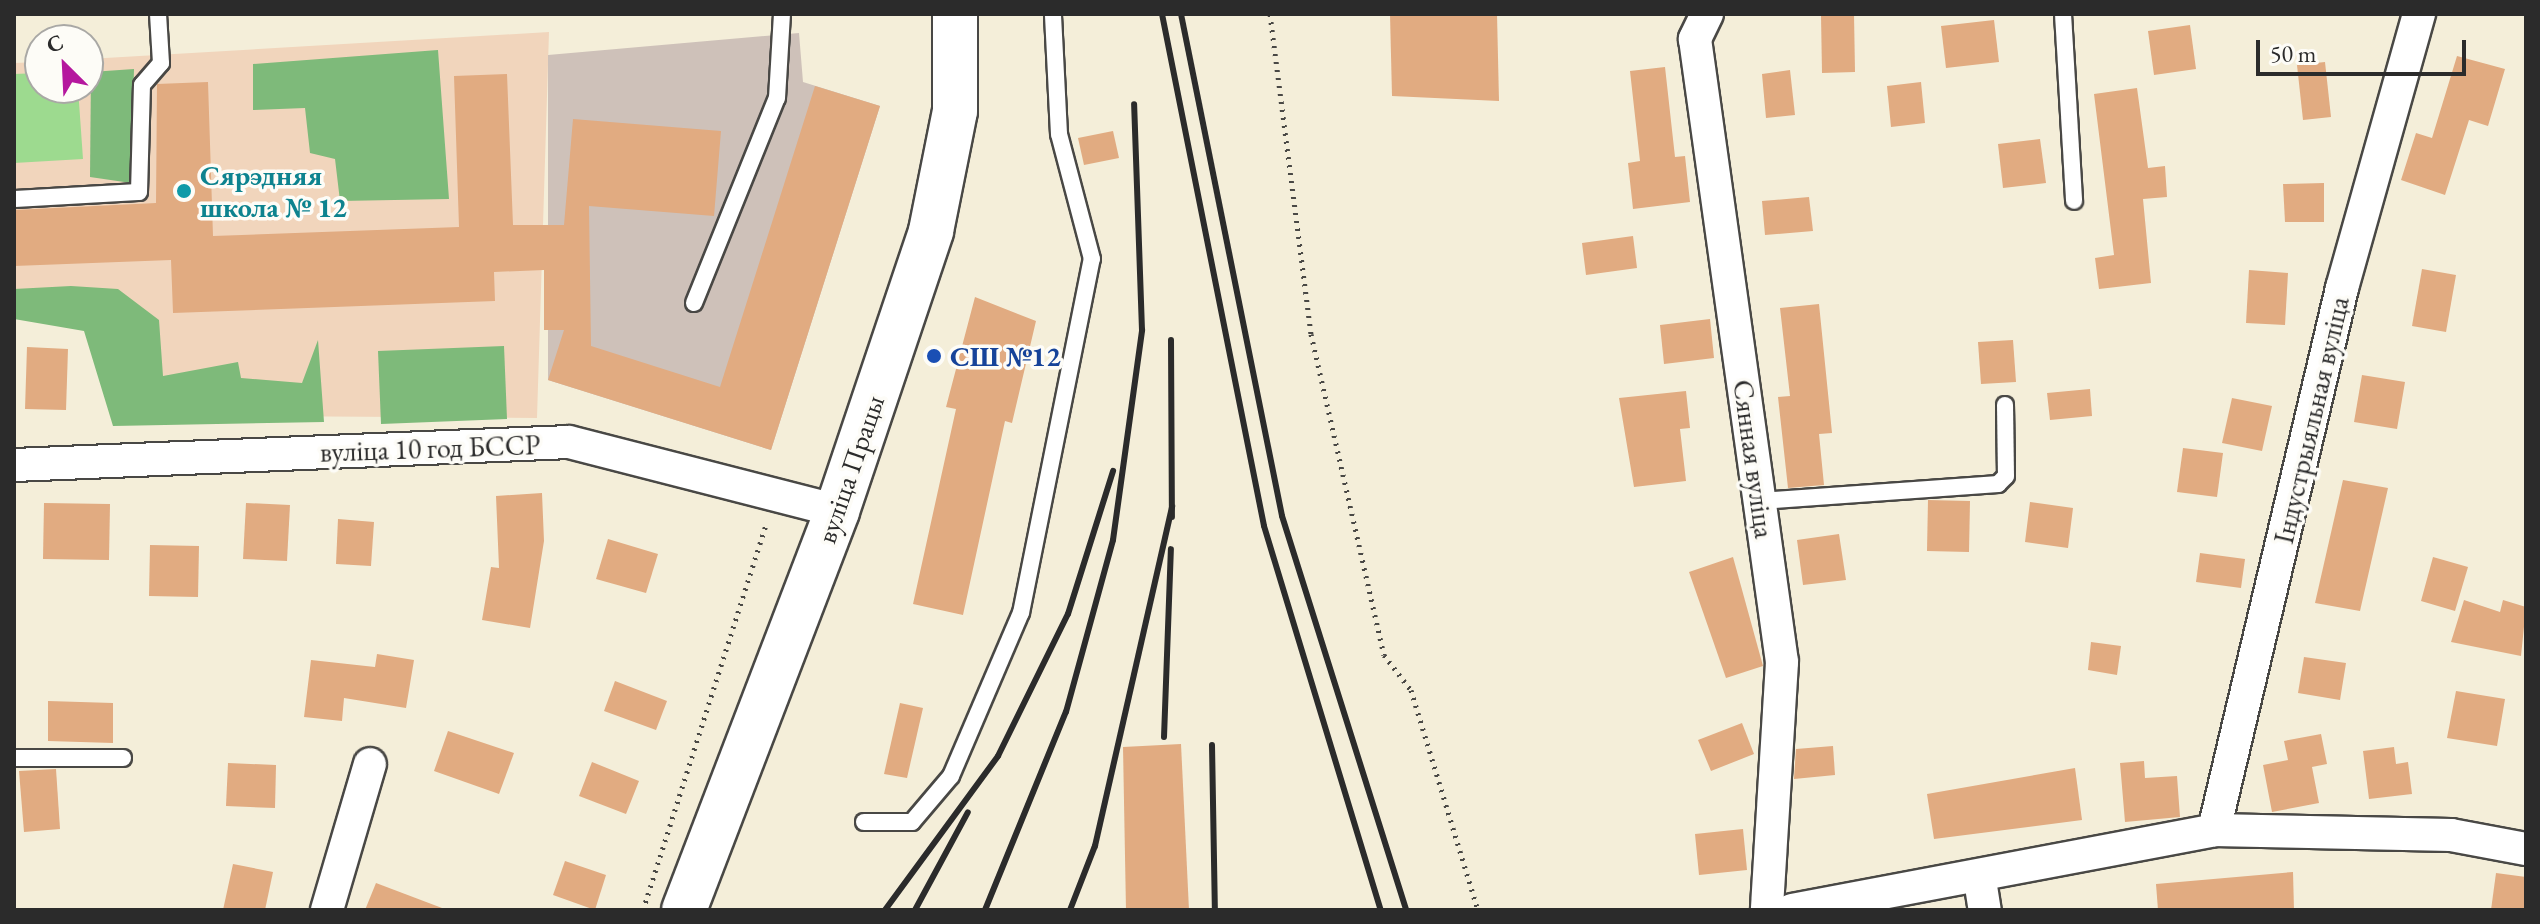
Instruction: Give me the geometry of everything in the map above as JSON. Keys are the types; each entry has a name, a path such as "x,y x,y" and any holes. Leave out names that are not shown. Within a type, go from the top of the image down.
{"main road":[{"name":"вуліца Працы","path":"684,910 837,511 931,231 955,111 955,14"}],"street":[{"name":"Сянная вуліца","path":"1707,14 1695,39 1782,662 1767,910"},
{"name":"Індустрыяльная вуліца","path":"2214,830 2342,288 2419,14"},
{"name":"вуліца 10 год БССР","path":"14,465 569,442 837,511"},
{"path":"327,910 370,764"},
{"path":"1792,910 1983,895 2214,830 2451,835 2526,849"}],"lane":[{"path":"14,199 139,192 142,85 161,63 158,14"},
{"path":"694,303 777,98 782,14"},
{"path":"864,822 912,822 951,776 1021,613 1092,259 1059,134 1053,14"},
{"path":"2063,14 2074,201"},
{"path":"1760,501 1998,484 2006,476 2005,405"},
{"path":"14,758 123,758"}],"path":[{"path":"1270,14 1311,334 1380,639 1411,690 1478,910"},
{"path":"643,910 775,496"}],"shaded area":[{"path":"549,32 537,418 137,415 128,309 14,311 14,63 24,63 24,104 104,104 104,58"},
{"path":"799,33 803,82 880,106 771,450 548,380 548,55"}],"green space":[{"path":"438,50 449,199 340,201 335,159 310,153 305,108 253,110 253,64"},
{"path":"134,69 131,183 90,177 91,104 104,104 104,71"},
{"path":"14,74 24,74 24,104 79,104 83,159 14,163"},
{"path":"71,286 118,289 159,320 163,376 238,362 241,378 302,383 318,340 324,422 113,426 84,331 14,319 14,289"},
{"path":"504,346 507,419 381,424 378,351"}],"building":[{"path":"1390,14 1497,14 1499,101 1392,96"},
{"path":"1854,14 1855,72 1822,73 1821,15"},
{"path":"1994,20 1999,62 1946,68 1941,26"},
{"path":"2190,25 2196,69 2154,75 2148,31"},
{"path":"2457,56 2505,69 2488,126 2469,120 2445,195 2401,180 2416,133 2432,138"},
{"path":"2325,62 2331,117 2303,120 2297,65"},
{"path":"1665,67 1675,157 1685,156 1690,202 1633,209 1628,163 1640,161 1630,71"},
{"path":"1790,70 1795,115 1766,118 1762,74"},
{"path":"507,74 513,225 564,225 573,119 721,131 714,216 589,206 591,346 720,387 815,86 880,106 771,450 548,380 564,330 544,330 544,270 494,272 495,301 173,313 171,260 14,266 14,210 156,203 157,84 208,82 213,236 459,227 454,76"},
{"path":"1921,82 1925,123 1891,127 1887,86"},
{"path":"2137,88 2148,168 2165,166 2167,197 2143,199 2151,283 2099,289 2095,258 2114,255 2094,94"},
{"path":"1113,131 1119,158 1084,165 1078,138"},
{"path":"2040,139 2046,183 2003,188 1998,144"},
{"path":"2324,183 2324,222 2285,222 2283,184"},
{"path":"1809,197 1813,231 1765,235 1762,201"},
{"path":"1633,236 1637,268 1586,275 1582,243"},
{"path":"2422,269 2456,275 2446,332 2412,326"},
{"path":"2249,270 2288,273 2285,325 2246,323"},
{"path":"975,297 1036,321 1012,423 1005,421 963,615 913,604 956,409 946,407"},
{"path":"1819,304 1832,433 1819,434 1824,485 1788,488 1778,397 1790,396 1780,308"},
{"path":"1710,319 1714,358 1664,364 1660,325"},
{"path":"2013,340 2016,382 1981,384 1978,342"},
{"path":"27,347 68,349 66,410 25,409"},
{"path":"2362,375 2405,382 2397,429 2354,422"},
{"path":"2090,389 2092,416 2050,420 2047,393"},
{"path":"1686,391 1690,428 1680,429 1686,481 1634,487 1619,398"},
{"path":"2232,398 2272,406 2262,451 2222,443"},
{"path":"2183,448 2223,453 2217,497 2177,492"},
{"path":"2343,480 2388,488 2360,611 2315,603"},
{"path":"542,493 544,541 530,628 482,620 491,567 499,568 496,496"},
{"path":"1928,500 1970,501 1969,552 1927,551"},
{"path":"2030,502 2073,508 2068,548 2025,542"},
{"path":"44,503 110,504 109,560 43,559"},
{"path":"246,503 290,505 287,561 243,559"},
{"path":"338,519 374,522 371,566 336,564"},
{"path":"1839,534 1846,580 1803,585 1797,540"},
{"path":"608,539 658,554 646,593 596,579"},
{"path":"150,545 199,546 198,597 149,596"},
{"path":"2200,553 2245,559 2241,588 2196,582"},
{"path":"1733,557 1763,666 1726,678 1689,572"},
{"path":"2433,557 2468,567 2455,611 2421,601"},
{"path":"2464,600 2500,612 2503,600 2526,607 2521,656 2451,642"},
{"path":"2091,642 2121,646 2117,675 2088,670"},
{"path":"377,654 414,660 406,708 344,698 342,721 304,717 311,660 375,667"},
{"path":"2304,657 2346,663 2340,700 2298,693"},
{"path":"615,681 667,701 656,730 604,711"},
{"path":"2456,691 2505,699 2497,746 2447,738"},
{"path":"48,701 113,703 113,743 48,741"},
{"path":"900,703 923,708 907,778 884,774"},
{"path":"1742,723 1754,754 1711,771 1698,740"},
{"path":"448,731 514,753 499,794 434,771"},
{"path":"2321,734 2327,764 2312,767 2319,803 2272,812 2263,765 2288,760 2284,741"},
{"path":"1181,744 1189,910 1126,910 1123,747"},
{"path":"1833,746 1835,775 1794,779 1796,749"},
{"path":"2394,747 2396,764 2408,762 2412,794 2369,799 2363,751"},
{"path":"2144,761 2145,778 2177,776 2180,817 2125,822 2120,763"},
{"path":"592,762 639,781 626,814 579,796"},
{"path":"228,763 276,765 275,808 226,806"},
{"path":"2075,768 2082,820 1934,839 1927,794"},
{"path":"56,769 60,829 24,832 19,771"},
{"path":"1743,829 1747,870 1699,875 1695,834"},
{"path":"565,861 606,875 595,910 553,895"},
{"path":"233,864 273,872 265,910 223,910"},
{"path":"2293,872 2294,910 2158,910 2156,884"},
{"path":"2496,873 2526,877 2526,910 2491,910"},
{"path":"376,883 442,908 442,910 365,910"}],"railway":[{"path":"1162,14 1264,526 1381,910"},
{"path":"1181,14 1282,516 1406,910"},
{"path":"985,910 1066,712 1113,540 1142,330 1134,104"},
{"path":"1171,340 1172,517"},
{"path":"885,910 998,756 1068,614 1113,471"},
{"path":"1070,910 1095,846 1172,507"},
{"path":"1164,737 1171,549"},
{"path":"1212,745 1215,910"},
{"path":"915,910 968,812"}],"place":[{"name":"Сярэдняя школа № 12","path":"184,191"},
{"name":"СШ №12","path":"934,356"}]}
